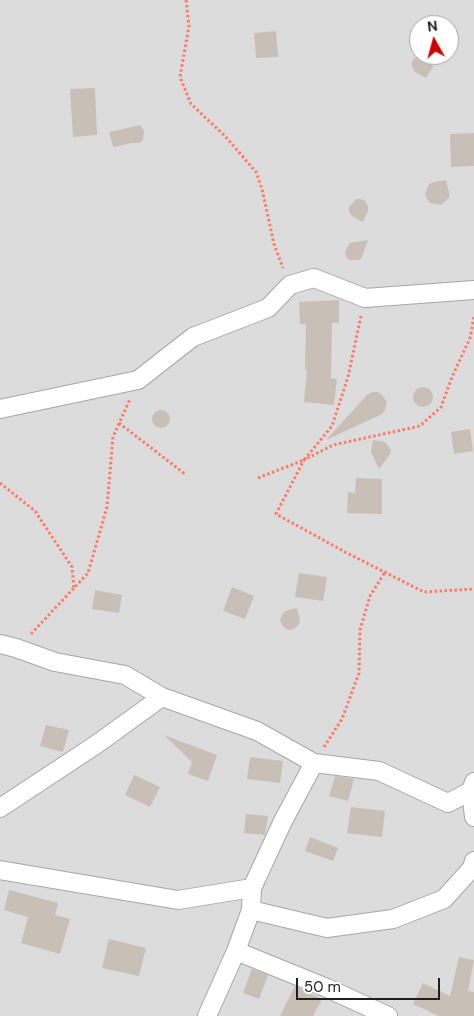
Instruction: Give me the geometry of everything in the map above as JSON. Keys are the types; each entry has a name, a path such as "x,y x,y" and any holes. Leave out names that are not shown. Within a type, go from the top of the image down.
{"street":[{"path":"0,409 138,380 193,337 268,308 290,285 314,278 365,298 474,290"},
{"path":"8,646 55,662 125,675 162,697 257,731 314,763 379,771 448,803 473,787"},
{"path":"0,808 97,744 162,697"},
{"path":"207,1016 236,951 251,910 252,888 283,821 314,763"},
{"path":"473,787 474,817"},
{"path":"251,910 327,928 393,919 444,899 472,868 474,861"},
{"path":"0,870 178,900 252,888"},
{"path":"236,951 327,988 388,1016"}],"path":[{"path":"186,0 189,26 180,77 191,104 225,136 256,172 262,189 274,244 290,285"},
{"path":"365,298 348,377 332,426 304,460 276,514 424,592 474,589"},
{"path":"258,478 304,460 333,445 420,426 441,407 470,338 474,317"},
{"path":"8,646 74,589 88,573 107,507 113,437 138,380"},
{"path":"119,423 184,474"},
{"path":"0,483 35,511 72,567 74,589"},
{"path":"314,763 342,719 359,673 360,630 370,596 385,572"}],"shaded area":[{"path":"0,0 474,0 474,1016 0,1016"}],"building":[{"path":"276,31 278,57 256,58 254,33"},
{"path":"412,65 433,65 426,78 415,72"},
{"path":"95,88 97,135 73,137 70,89"},
{"path":"140,125 144,131 143,140 139,143 113,147 109,132"},
{"path":"474,133 474,166 451,167 450,134"},
{"path":"446,180 449,198 441,205 430,203 425,194 429,184"},
{"path":"356,199 365,201 368,206 363,222 352,216 349,212 349,207"},
{"path":"368,240 362,257 359,260 349,260 345,252 350,243"},
{"path":"339,300 339,323 332,323 331,378 337,379 334,405 304,402 307,370 305,370 306,324 300,324 299,302"},
{"path":"423,387 430,390 433,397 430,404 423,407 416,404 413,397 416,390"},
{"path":"372,392 378,392 387,402 382,414 326,440 367,395"},
{"path":"157,410 165,410 170,415 168,426 157,428 152,423 152,415"},
{"path":"470,429 473,451 454,454 451,432"},
{"path":"373,440 385,442 391,450 379,469 371,452"},
{"path":"356,478 382,479 382,514 347,513 348,492 355,493"},
{"path":"299,573 327,577 323,601 295,597"},
{"path":"232,587 254,596 245,619 223,611"},
{"path":"95,590 122,595 119,613 92,609"},
{"path":"297,608 299,624 290,630 285,628 280,620 282,615 285,611"},
{"path":"46,725 69,730 63,752 40,746"},
{"path":"164,735 217,755 208,781 188,774 192,762"},
{"path":"250,757 283,761 280,783 247,779"},
{"path":"134,775 160,787 150,807 125,795"},
{"path":"335,776 354,779 348,801 329,796"},
{"path":"351,807 385,811 382,837 347,833"},
{"path":"246,814 268,816 265,835 244,833"},
{"path":"310,837 338,848 333,861 305,851"},
{"path":"9,890 58,903 55,915 70,919 60,954 21,943 28,917 4,910"},
{"path":"109,939 146,948 139,976 102,968"},
{"path":"459,957 474,960 468,991 474,992 474,1016 439,1016 413,1004 423,983 450,996"},
{"path":"252,969 268,975 259,999 243,993"},
{"path":"295,986 322,999 313,1016 280,1016"}]}
